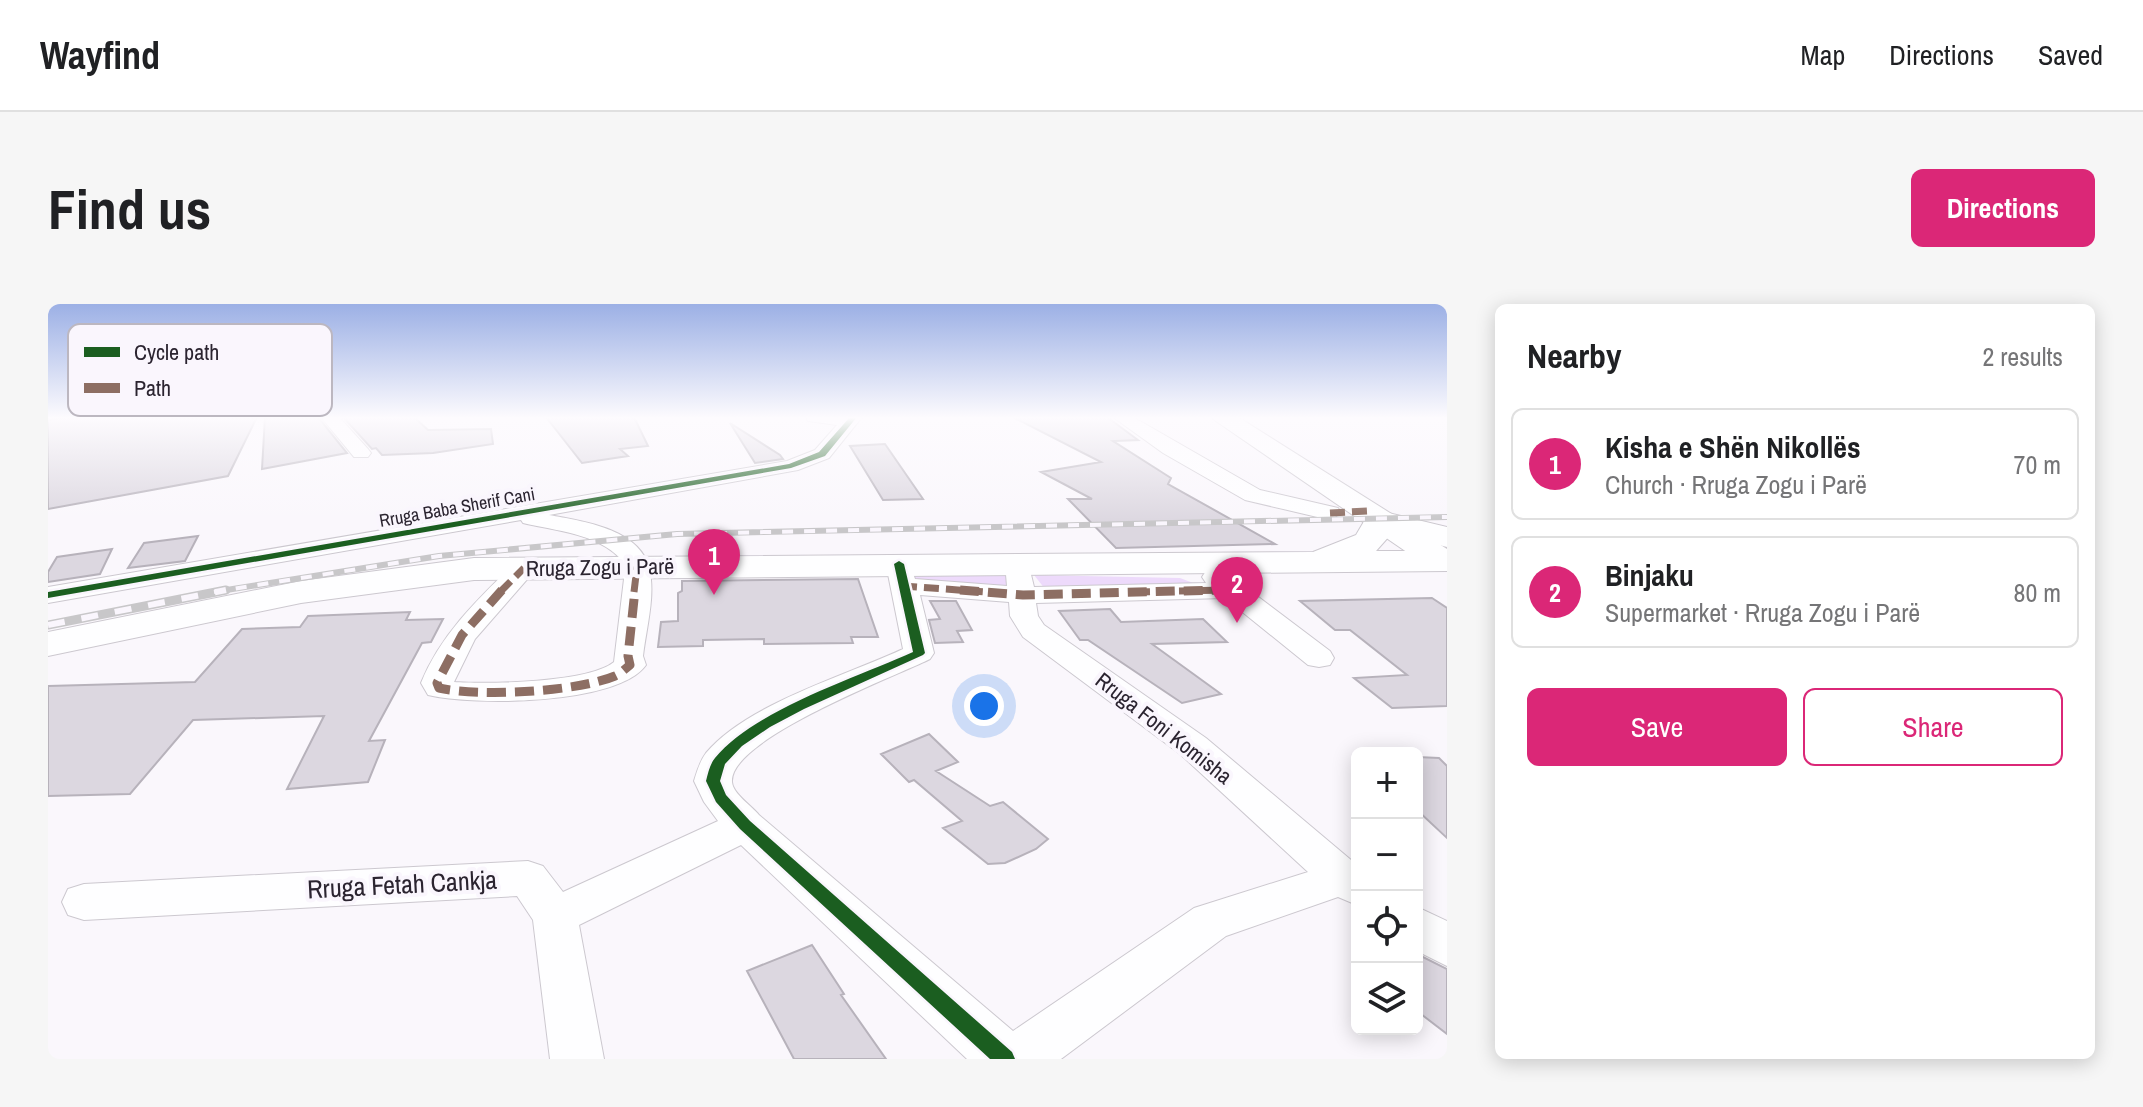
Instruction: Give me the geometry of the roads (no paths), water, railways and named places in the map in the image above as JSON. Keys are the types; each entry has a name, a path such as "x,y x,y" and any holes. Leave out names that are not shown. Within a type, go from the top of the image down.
{"main road":[{"path":"1276,452 1446,566"},
{"path":"1308,561 1350,552 1370,542 1379,531 1380,520"},
{"path":"1308,561 1399,579 1446,566"},
{"name":"Rruga Zogu i Parë","path":"48,644 301,592 441,572 637,567 1020,579 1197,562 1308,561"}],"street":[{"name":"Rruga Baba Sherif Cani","path":"48,595 791,466 824,452"},
{"path":"1176,452 1253,495 1330,513"},
{"path":"519,515 611,539 628,548 637,567 628,656 630,665 617,675 524,689 467,692 439,688 437,683 446,661 486,607 524,568"},
{"path":"1197,562 1319,658"},
{"path":"900,575 919,653 756,728 715,764 715,790 745,825 1005,1059"},
{"path":"1020,579 1230,590"},
{"name":"Rruga Foni Komisha","path":"1020,579 1024,616 1033,631 1193,746 1350,883"},
{"path":"555,916 745,825"},
{"name":"Rruga Fetah Cankja","path":"84,902 517,877 532,880 536,891 555,916 577,1059"},
{"path":"1017,1059 1210,922 1350,883"},
{"path":"1423,930 1447,946"}],"railway":[{"path":"224,590 439,556 677,534 1447,517"},
{"path":"48,625 224,590"},
{"path":"214,592 224,590"}],"place":[{"name":"Kisha e Shën Nikollës","path":"714,595"},
{"name":"Binjaku","path":"1237,623"}]}
